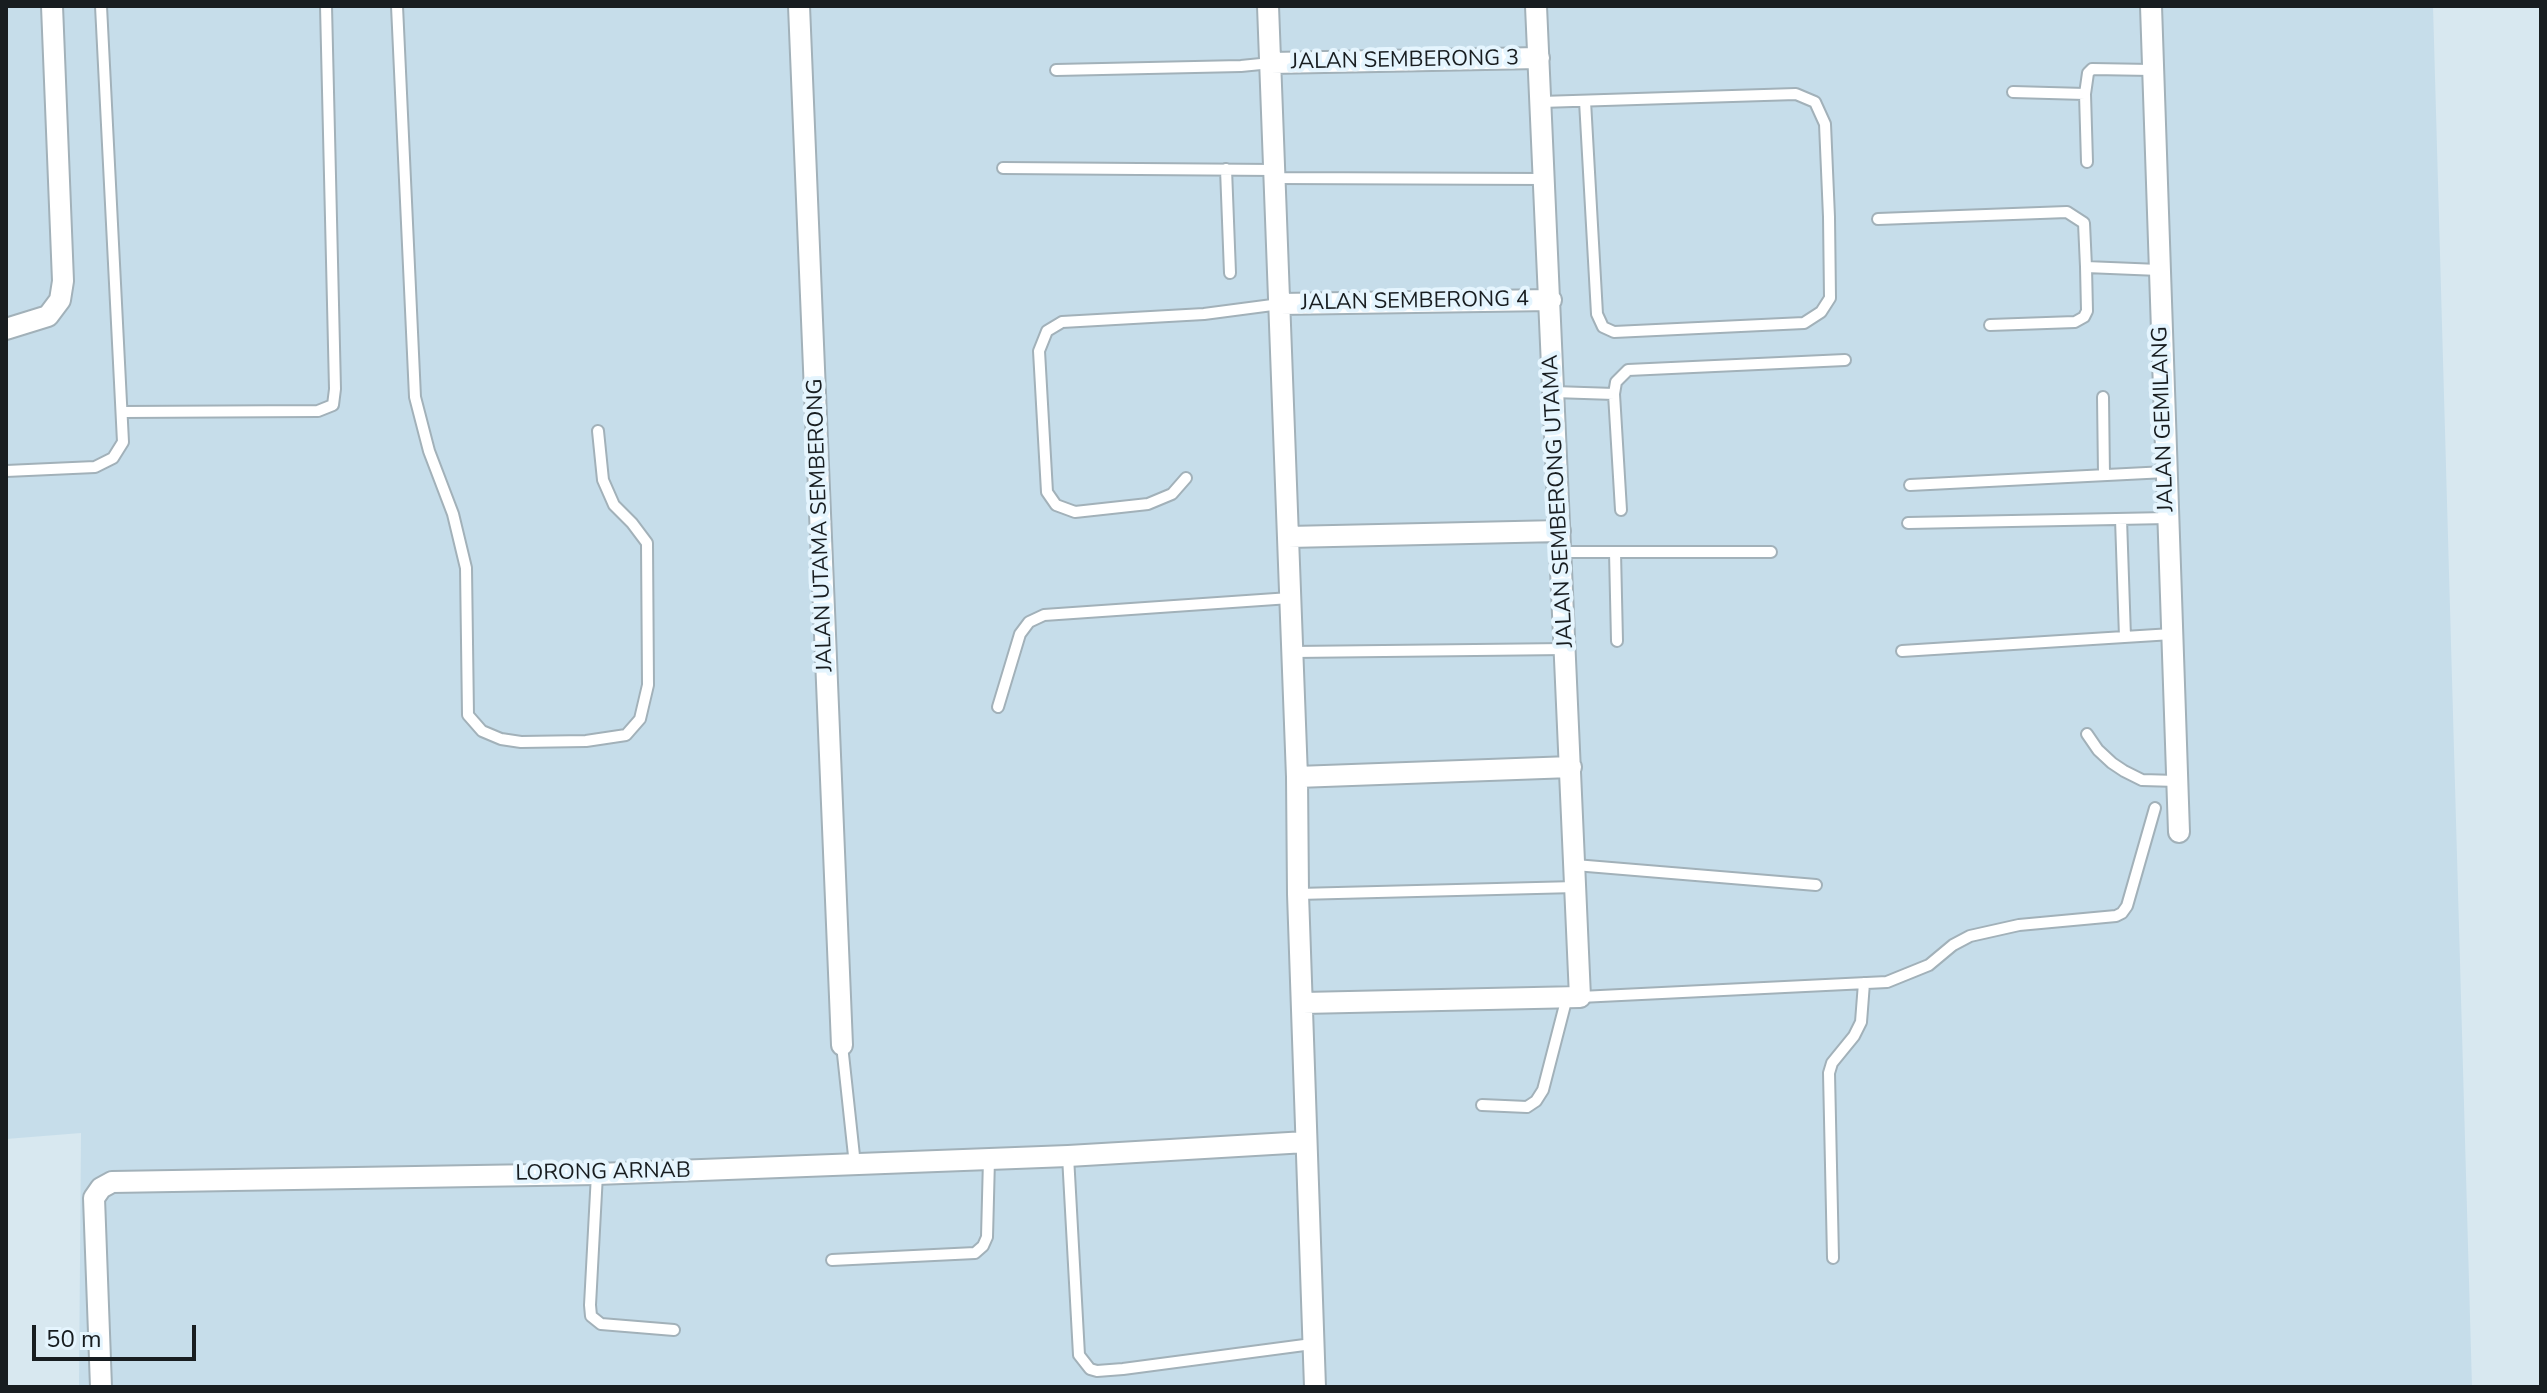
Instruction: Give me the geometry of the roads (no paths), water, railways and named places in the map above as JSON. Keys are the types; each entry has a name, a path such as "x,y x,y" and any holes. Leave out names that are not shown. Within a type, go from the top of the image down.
{"street":[{"path":"6,329 48,316 60,300 62,290 52,6"},
{"name":"JALAN UTAMA SEMBERONG","path":"799,6 842,1045"},
{"path":"1268,6 1293,652 1315,1387"},
{"name":"JALAN SEMBERONG UTAMA","path":"1536,6 1576,887 1573,997"},
{"name":"JALAN GEMILANG","path":"2151,6 2179,832"},
{"name":"JALAN SEMBERONG 3","path":"1271,63 1539,58"},
{"name":"JALAN SEMBERONG 4","path":"1280,304 1551,300"},
{"path":"1288,537 1560,531"},
{"path":"1297,777 1571,767"},
{"path":"1303,1003 1573,997"},
{"name":"LORONG ARNAB","path":"101,1387 94,1198 101,1188 112,1182 597,1174 1068,1156 1306,1142"}],"lane":[{"path":"6,471 95,467 113,458 123,442 101,6"},
{"path":"122,412 318,411 333,405 326,6"},
{"path":"397,6 415,397 429,451 453,514 466,568 468,715 482,731 501,739 586,741 626,735 640,719 648,685 647,543 614,505 603,480 598,431"},
{"path":"1056,70 1271,63"},
{"path":"2087,162 2085,94 2088,73 2092,69 2152,70"},
{"path":"2013,92 2085,94"},
{"path":"1541,102 1796,94 1815,102 1825,124 1829,217 1830,298 1821,312 1804,323 1614,332 1603,327 1597,314 1585,101"},
{"path":"1003,168 1226,169 1276,174 1545,179"},
{"path":"1226,169 1230,273"},
{"path":"1878,219 2067,212 2084,223 2087,311 2084,317 2075,322 1990,325"},
{"path":"2086,267 2159,270"},
{"path":"1186,478 1172,494 1148,504 1075,512 1056,505 1047,492 1039,351 1047,331 1062,322 1204,314 1280,304"},
{"path":"1621,510 1614,394 1616,382 1628,370 1845,360"},
{"path":"1554,392 1614,394"},
{"path":"2103,397 2104,475"},
{"path":"1910,485 2166,472"},
{"path":"1908,523 2168,518"},
{"path":"2121,519 2125,637"},
{"path":"1561,552 1771,552"},
{"path":"1615,552 1617,641"},
{"path":"998,707 1020,634 1029,622 1044,615 1290,598"},
{"path":"1902,651 2172,634"},
{"path":"1293,652 1566,649"},
{"path":"2087,734 2098,750 2124,771 2142,780 2177,781"},
{"path":"1482,1105 1527,1107 1536,1101 1543,1090 1573,997 1887,982 1929,965 1953,945 1970,936 2019,925 2116,916 2127,906 2155,808"},
{"path":"1575,865 1816,885"},
{"path":"1298,894 1576,887"},
{"path":"1833,1258 1829,1073 1832,1063 1861,1022 1864,983"},
{"path":"842,1045 855,1165"},
{"path":"1068,1156 1079,1355 1090,1369 1123,1369 1312,1344"},
{"path":"832,1260 975,1253 987,1237 989,1159"},
{"path":"597,1174 591,1316 601,1324 674,1330"}]}
